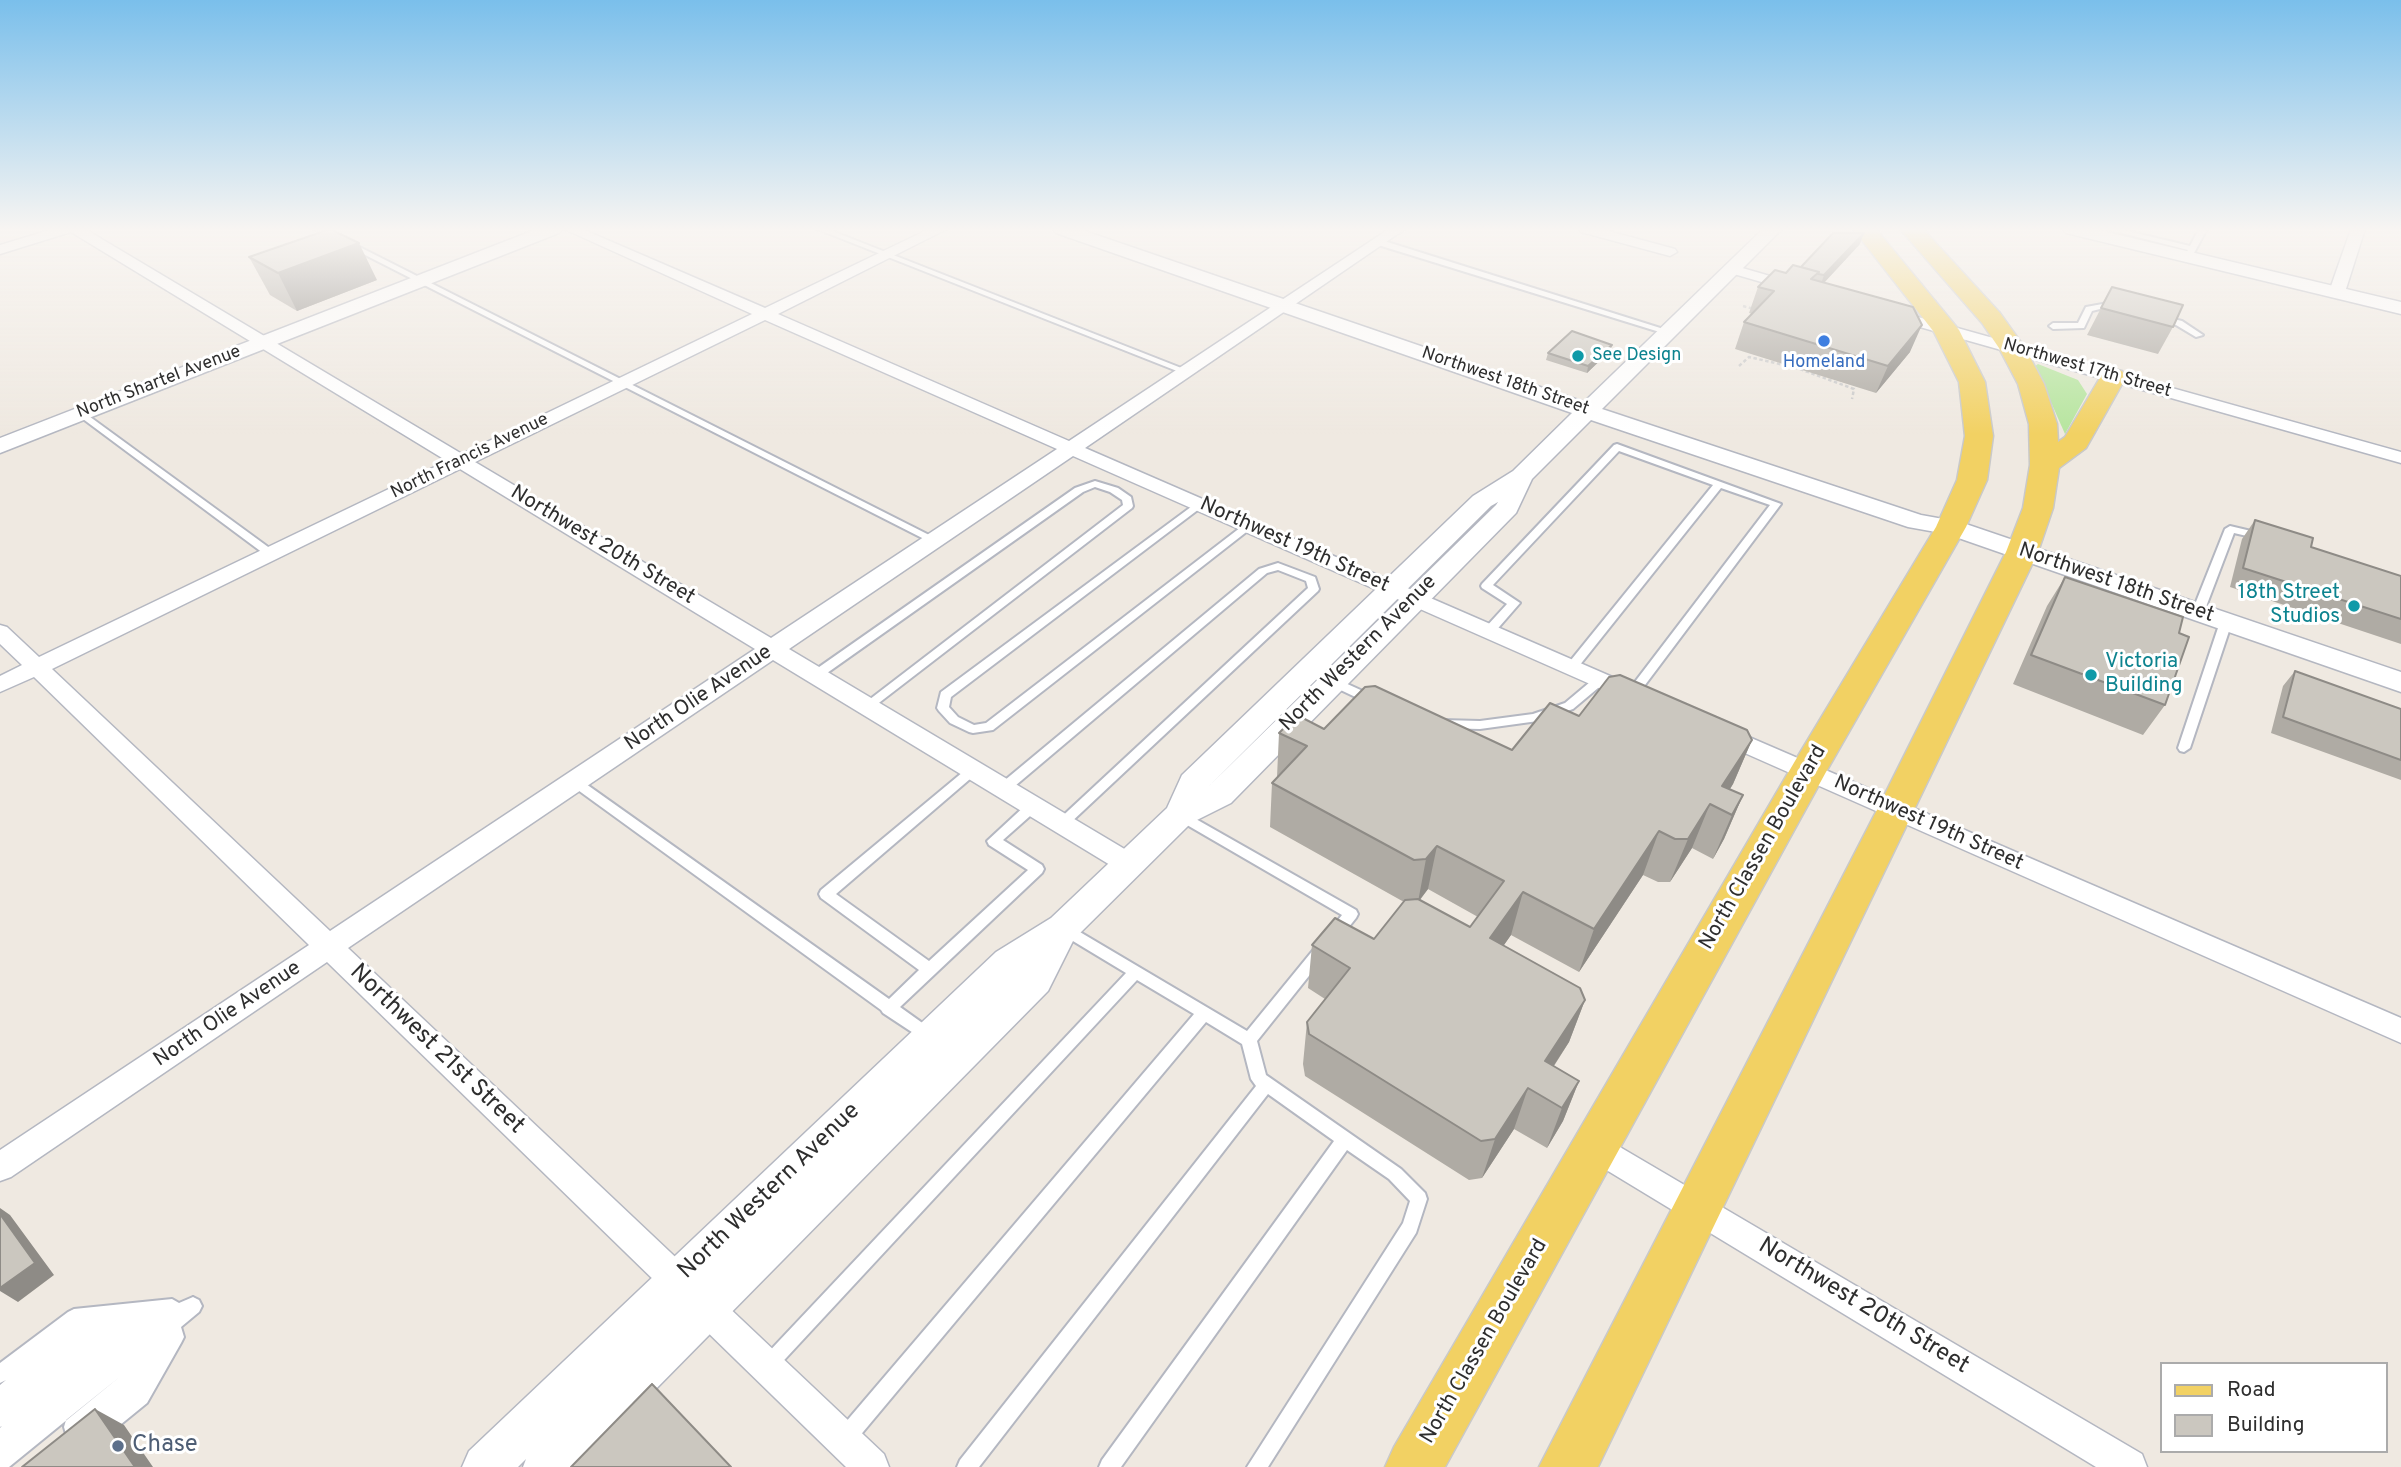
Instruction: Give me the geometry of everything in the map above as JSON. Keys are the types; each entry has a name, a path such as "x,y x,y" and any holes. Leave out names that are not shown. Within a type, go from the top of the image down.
{"main road":[{"name":"North Classen Boulevard","path":"1414,1467 1808,771 1951,527 1972,480 1979,436 1972,382 1946,330 1920,297"},
{"path":"1568,1467 1896,810 2022,552 2038,508 2045,466 2043,424 2031,384 2012,348 1973,297"},
{"path":"2045,466 2076,442 2113,377"}],"street":[{"name":"Northwest 20th Street","path":"190,297 1129,864"},
{"name":"North Shartel Avenue","path":"0,446 379,297"},
{"name":"Northwest 19th Street","path":"728,297 1656,705"},
{"name":"North Francis Avenue","path":"0,685 800,297"},
{"name":"Northwest 18th Street","path":"1278,297 1732,452 1917,522 1951,527 2401,682"},
{"name":"Northwest 18th Street","path":"1279,297 1289,301"},
{"name":"North Olie Avenue","path":"1,1163 329,947 1294,297"},
{"name":"North Western Avenue","path":"547,1467 691,1295 930,1037 1008,962 1063,928 1180,815 1220,795 1320,676 1403,594 1482,501 1521,476 1704,297"},
{"path":"2359,297 2401,308"},
{"name":"Northwest 17th Street","path":"1873,309 2401,457"},
{"name":"Northwest 21st Street","path":"0,632 871,1467"},
{"name":"Northwest 19th Street","path":"1704,726 2401,1031"},
{"name":"North Western Avenue","path":"485,1467 691,1295 1035,980 1063,928"},
{"name":"Northwest 20th Street","path":"1595,1147 2129,1467"}],"lane":[{"path":"454,297 934,541"},
{"path":"996,297 1185,371"},
{"path":"1557,297 1669,332"},
{"path":"2053,326 2081,326 2089,309 2108,305 2132,311"},
{"path":"2155,317 2179,323 2199,335"},
{"path":"82,414 271,554"},
{"path":"1489,631 1514,603 1486,586 1617,447 1776,504 1632,694"},
{"path":"816,675 1079,490 1095,484 1114,490 1127,499 1128,506 867,706"},
{"path":"1571,667 1719,484"},
{"path":"1199,504 945,695 943,708 954,720 973,729 989,727 1249,526"},
{"path":"2198,612 2230,530 2244,530 2270,539"},
{"path":"1004,788 1263,571 1278,566 1311,579 1314,589 1062,823"},
{"path":"2184,748 2226,622"},
{"path":"1320,676 1387,707"},
{"path":"1423,720 1480,724 1534,718 1569,706 1600,680"},
{"path":"930,970 826,894 973,770"},
{"path":"575,782 930,1037"},
{"path":"888,1009 1037,869 994,841 1033,806"},
{"path":"1180,815 1351,914 1249,1040"},
{"path":"1063,928 1249,1040 1259,1079 1395,1174 1419,1199 1410,1227 1257,1467"},
{"path":"766,1368 1136,972"},
{"path":"843,1440 1204,1013"},
{"path":"967,1467 1266,1085"},
{"path":"1109,1467 1345,1139"},
{"path":"0,1374 74,1318 193,1306"},
{"path":"0,1397 89,1328 193,1306"},
{"path":"0,1418 100,1339 193,1306"},
{"path":"0,1440 112,1352 193,1306"},
{"path":"86,1441 140,1396 193,1306"},
{"path":"0,1462 193,1306"},
{"path":"23,1467 128,1382 193,1306"}],"path":[{"path":"1743,306 1754,309"},
{"path":"1739,366 1749,357 1797,369 1854,389 1852,399"}],"green space":[{"path":"2038,364 2078,380 2087,394 2065,434 2035,366"}],"building":[{"path":"1768,297 1878,297 1913,307 1922,325 1888,366 1744,322"},
{"path":"2107,297 2153,297 2183,305 2173,327 2101,308"},
{"name":"See Design","path":"1572,331 1612,345 1588,366 1548,353"},
{"path":"2255,520 2313,538 2311,547 2401,576 2401,619 2243,568"},
{"path":"2065,577 2183,617 2179,633 2189,637 2165,705 2031,655"},
{"path":"2295,671 2401,709 2401,760 2283,717"},
{"path":"1620,675 1747,730 1752,740 1722,786 1743,795 1732,815 1710,804 1688,839 1675,839 1659,831 1594,929 1523,892 1490,938 1580,988 1585,1000 1545,1061 1579,1081 1562,1108 1528,1088 1495,1139 1481,1141 1309,1034 1307,1022 1350,968 1312,945 1335,918 1374,939 1405,900 1418,899 1470,927 1504,881 1437,846 1426,859 1414,860 1272,783 1307,746 1279,733 1297,715 1324,729 1365,687 1375,686 1512,750 1550,703 1579,716 1609,677"},
{"path":"0,1214 35,1263 0,1288"},
{"path":"652,1384 731,1467 571,1467"},
{"path":"95,1409 135,1467 22,1467"}],"place":[{"name":"Homeland","path":"1824,341"},
{"name":"See Design","path":"1578,356"},
{"name":"18th Street Studios","path":"2354,606"},
{"name":"Victoria Building","path":"2091,675"},
{"name":"Chase","path":"118,1446"}]}
